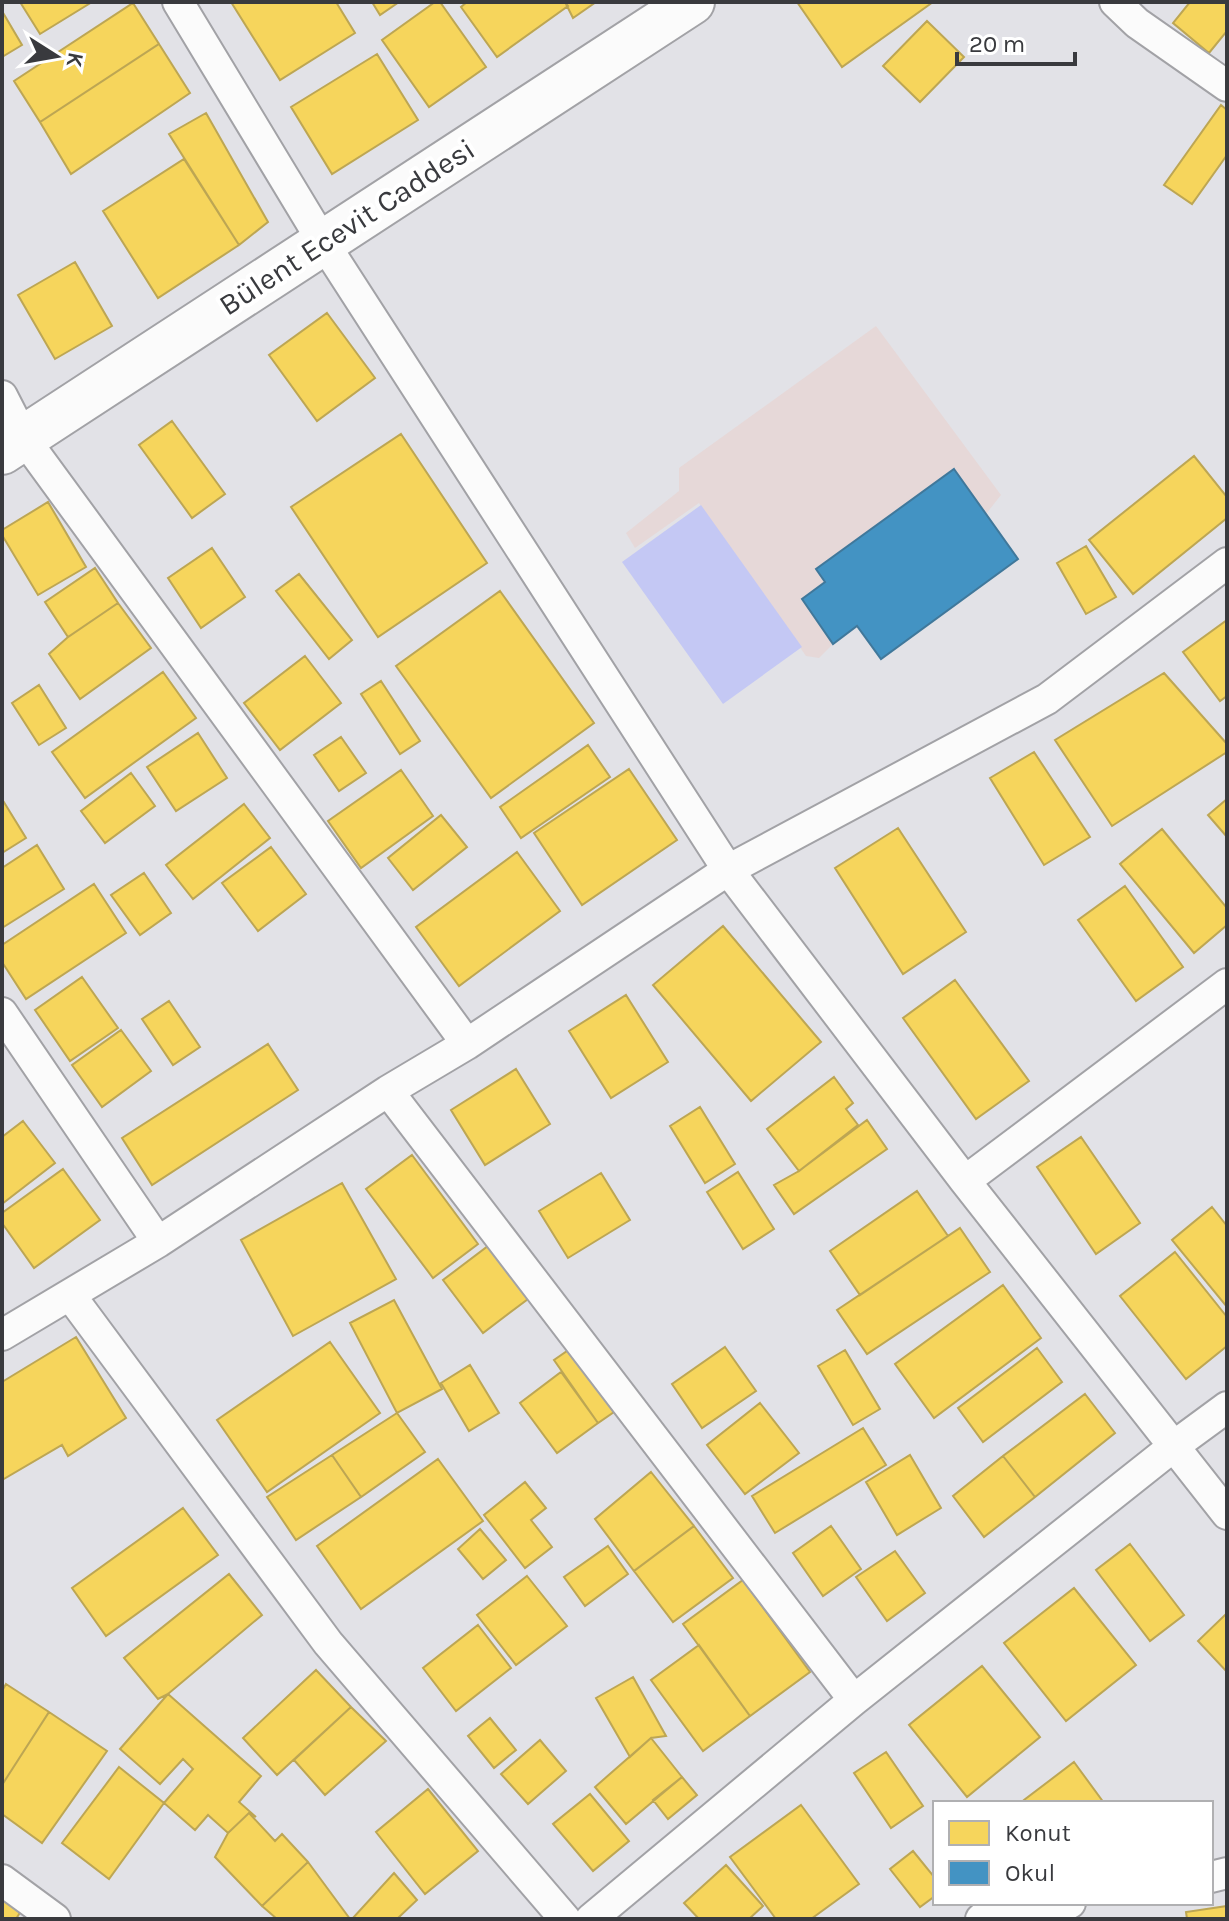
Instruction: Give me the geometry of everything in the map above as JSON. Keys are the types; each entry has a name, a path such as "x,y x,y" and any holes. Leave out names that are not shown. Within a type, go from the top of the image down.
{"main road":[{"name":"Bülent Ecevit Caddesi","path":"13,444 323,242 648,14 692,2"}],"street":[{"path":"178,2 323,242 728,870 965,1181 1227,1514"},
{"path":"1135,9 1227,86"},
{"path":"2,396 13,444 467,1044"},
{"path":"2,1335 158,1242 388,1091 467,1044 728,870 1047,699 1227,563"},
{"path":"965,1181 1227,984"},
{"path":"2,1013 158,1242"},
{"path":"388,1091 854,1700"},
{"path":"70,1295 328,1643 565,1919"},
{"path":"591,1919 854,1700 1227,1407"},
{"path":"2,1880 55,1919"},
{"path":"981,1919 1059,1905"}],"shaded area":[{"path":"876,326 1001,495 986,514 954,470 817,569 825,582 802,600 833,644 819,658 806,656 699,503 635,548 626,533 679,491 679,468"},
{"path":"701,505 802,647 723,704 622,562"}],"building: Konut":[{"path":"20,2 92,2 40,34"},
{"path":"231,2 336,2 355,33 280,80"},
{"path":"372,2 399,2 380,15"},
{"path":"435,2 440,2 486,67 429,107 382,40"},
{"path":"467,2 565,2 568,6 497,57 461,7"},
{"path":"565,2 596,2 573,18"},
{"path":"797,2 933,2 842,67"},
{"path":"1190,2 1227,2 1227,31 1209,53 1173,23"},
{"path":"133,3 159,44 40,122 14,81"},
{"path":"2,11 22,45 2,57"},
{"path":"927,21 964,57 920,102 883,66"},
{"path":"159,44 190,93 71,174 40,122"},
{"path":"377,54 418,120 332,174 291,107"},
{"path":"1221,105 1227,110 1227,155 1192,204 1164,185"},
{"path":"206,113 268,222 239,245 169,134"},
{"path":"184,159 239,245 158,298 103,211"},
{"path":"75,262 112,326 55,359 18,295"},
{"path":"327,313 375,378 317,421 269,355"},
{"path":"172,421 225,494 192,518 139,445"},
{"path":"401,434 487,563 378,637 291,507"},
{"path":"1194,456 1227,497 1227,518 1133,594 1089,540"},
{"path":"48,502 86,567 38,595 2,535 2,530"},
{"path":"1086,546 1116,597 1086,614 1057,563"},
{"path":"212,548 245,597 201,628 168,578"},
{"path":"95,568 118,603 68,637 45,602"},
{"path":"299,574 352,640 329,659 276,591"},
{"path":"500,591 594,723 491,798 396,666"},
{"path":"118,603 151,648 80,699 49,654"},
{"path":"1227,620 1227,696 1220,701 1183,652"},
{"path":"305,656 341,703 280,750 244,703"},
{"path":"163,672 196,718 85,798 52,752"},
{"path":"1164,673 1227,744 1227,752 1112,826 1055,740"},
{"path":"381,681 420,741 400,754 361,694"},
{"path":"39,685 66,728 39,745 12,703"},
{"path":"198,733 227,778 176,811 147,767"},
{"path":"341,737 366,773 339,791 314,755"},
{"path":"588,745 610,777 521,838 500,807"},
{"path":"1034,752 1090,837 1044,865 990,778"},
{"path":"629,769 677,840 582,905 534,833"},
{"path":"401,770 433,816 361,868 328,821"},
{"path":"131,773 155,806 105,843 81,811"},
{"path":"2,799 26,838 2,853"},
{"path":"1227,799 1227,837 1208,815"},
{"path":"244,804 270,838 193,899 166,865"},
{"path":"441,815 467,847 413,890 388,858"},
{"path":"898,828 966,932 903,974 835,868"},
{"path":"1162,829 1227,908 1227,925 1194,953 1120,864"},
{"path":"37,845 64,889 2,928 2,868"},
{"path":"271,847 306,894 258,931 222,883"},
{"path":"517,852 560,911 459,986 416,927"},
{"path":"144,873 171,913 140,935 111,895"},
{"path":"94,884 126,933 26,999 2,962 2,945"},
{"path":"1125,886 1183,967 1136,1001 1078,920"},
{"path":"723,926 821,1042 751,1101 653,985"},
{"path":"82,977 118,1028 70,1061 35,1010"},
{"path":"955,980 1029,1081 976,1119 903,1018"},
{"path":"626,995 668,1062 611,1098 569,1031"},
{"path":"169,1001 200,1047 173,1065 142,1019"},
{"path":"121,1030 151,1071 102,1107 72,1065"},
{"path":"268,1044 298,1090 152,1185 122,1138"},
{"path":"516,1069 550,1124 485,1165 451,1110"},
{"path":"834,1077 853,1103 846,1109 858,1125 799,1171 767,1129"},
{"path":"700,1107 735,1164 705,1183 670,1126"},
{"path":"867,1120 887,1149 794,1214 774,1185 799,1171"},
{"path":"23,1121 55,1163 2,1204 2,1137"},
{"path":"1081,1137 1140,1223 1096,1254 1037,1167"},
{"path":"412,1155 478,1244 433,1278 366,1189"},
{"path":"63,1169 100,1220 34,1268 2,1223 2,1213"},
{"path":"738,1172 774,1229 743,1249 707,1192"},
{"path":"601,1173 630,1220 568,1258 539,1211"},
{"path":"342,1183 396,1279 293,1336 241,1240"},
{"path":"917,1191 948,1236 860,1295 830,1251"},
{"path":"1212,1207 1227,1226 1227,1307 1172,1240"},
{"path":"960,1228 990,1272 867,1354 837,1310"},
{"path":"488,1246 528,1299 483,1333 443,1280"},
{"path":"1175,1252 1227,1317 1227,1346 1186,1379 1120,1296"},
{"path":"1003,1285 1041,1338 934,1418 895,1364"},
{"path":"394,1300 442,1389 397,1413 350,1323"},
{"path":"76,1337 126,1418 68,1456 62,1445 2,1480 2,1382"},
{"path":"330,1342 380,1413 267,1492 217,1420"},
{"path":"725,1347 756,1391 702,1428 672,1384"},
{"path":"1037,1348 1062,1382 983,1442 958,1408"},
{"path":"570,1349 614,1412 598,1423 554,1360"},
{"path":"845,1350 880,1409 853,1425 818,1366"},
{"path":"470,1365 499,1413 469,1431 441,1383"},
{"path":"561,1372 598,1423 557,1453 520,1403"},
{"path":"1085,1394 1115,1433 1035,1497 1003,1456"},
{"path":"760,1403 799,1453 745,1494 707,1445"},
{"path":"397,1413 425,1452 361,1497 332,1455"},
{"path":"863,1428 886,1465 775,1533 752,1496"},
{"path":"332,1455 361,1497 296,1540 267,1497"},
{"path":"910,1455 941,1508 897,1535 866,1482"},
{"path":"1003,1456 1035,1497 984,1537 953,1496"},
{"path":"438,1459 483,1521 361,1609 317,1546"},
{"path":"651,1472 694,1526 634,1571 595,1519"},
{"path":"525,1482 546,1508 531,1520 552,1547 525,1568 484,1515"},
{"path":"183,1508 218,1555 106,1636 72,1588"},
{"path":"694,1526 733,1578 673,1622 634,1571"},
{"path":"831,1526 861,1569 823,1596 793,1553"},
{"path":"480,1529 506,1560 483,1579 458,1549"},
{"path":"1130,1544 1184,1615 1150,1641 1096,1570"},
{"path":"608,1546 628,1574 585,1606 564,1577"},
{"path":"895,1551 925,1593 887,1621 856,1577"},
{"path":"229,1574 262,1615 158,1699 124,1658"},
{"path":"527,1576 567,1626 516,1665 477,1615"},
{"path":"743,1580 810,1672 750,1716 683,1624"},
{"path":"1074,1588 1136,1665 1066,1721 1004,1643"},
{"path":"1227,1613 1227,1672 1198,1641"},
{"path":"478,1625 511,1668 456,1711 423,1668"},
{"path":"699,1645 750,1716 703,1751 651,1680"},
{"path":"982,1666 1040,1737 967,1797 909,1725"},
{"path":"316,1670 351,1707 277,1775 243,1738"},
{"path":"633,1677 666,1736 651,1738 630,1757 596,1698"},
{"path":"6,1684 49,1712 2,1785 2,1691"},
{"path":"168,1694 261,1776 239,1802 256,1817 249,1813 228,1833 208,1815 195,1830 164,1803 193,1769 183,1759 160,1784 120,1749"},
{"path":"351,1707 386,1741 325,1795 294,1760"},
{"path":"49,1712 107,1751 42,1843 2,1814 2,1785"},
{"path":"490,1718 516,1750 494,1768 468,1736"},
{"path":"651,1738 682,1777 626,1824 595,1787"},
{"path":"540,1740 566,1771 528,1804 501,1774"},
{"path":"886,1752 923,1806 891,1828 854,1773"},
{"path":"1074,1762 1103,1801 1025,1801"},
{"path":"119,1767 164,1803 109,1879 62,1843"},
{"path":"682,1777 697,1795 668,1819 653,1800"},
{"path":"428,1789 478,1851 425,1894 376,1832"},
{"path":"590,1794 629,1841 593,1871 553,1824"},
{"path":"801,1805 859,1884 811,1919 776,1919 730,1857"},
{"path":"249,1813 275,1841 282,1834 308,1862 262,1906 215,1857 228,1833"},
{"path":"913,1851 933,1876 933,1897 920,1907 890,1869"},
{"path":"308,1862 350,1919 277,1919 262,1906"},
{"path":"726,1865 763,1906 749,1919 699,1919 684,1903"},
{"path":"394,1873 417,1900 397,1919 352,1919"},
{"path":"2,1893 24,1906 16,1919 2,1919"},
{"path":"1227,1906 1227,1919 1187,1919 1186,1912"}],"building: Okul":[{"path":"954,469 1018,559 881,659 857,626 833,644 802,599 825,582 816,569"}]}
